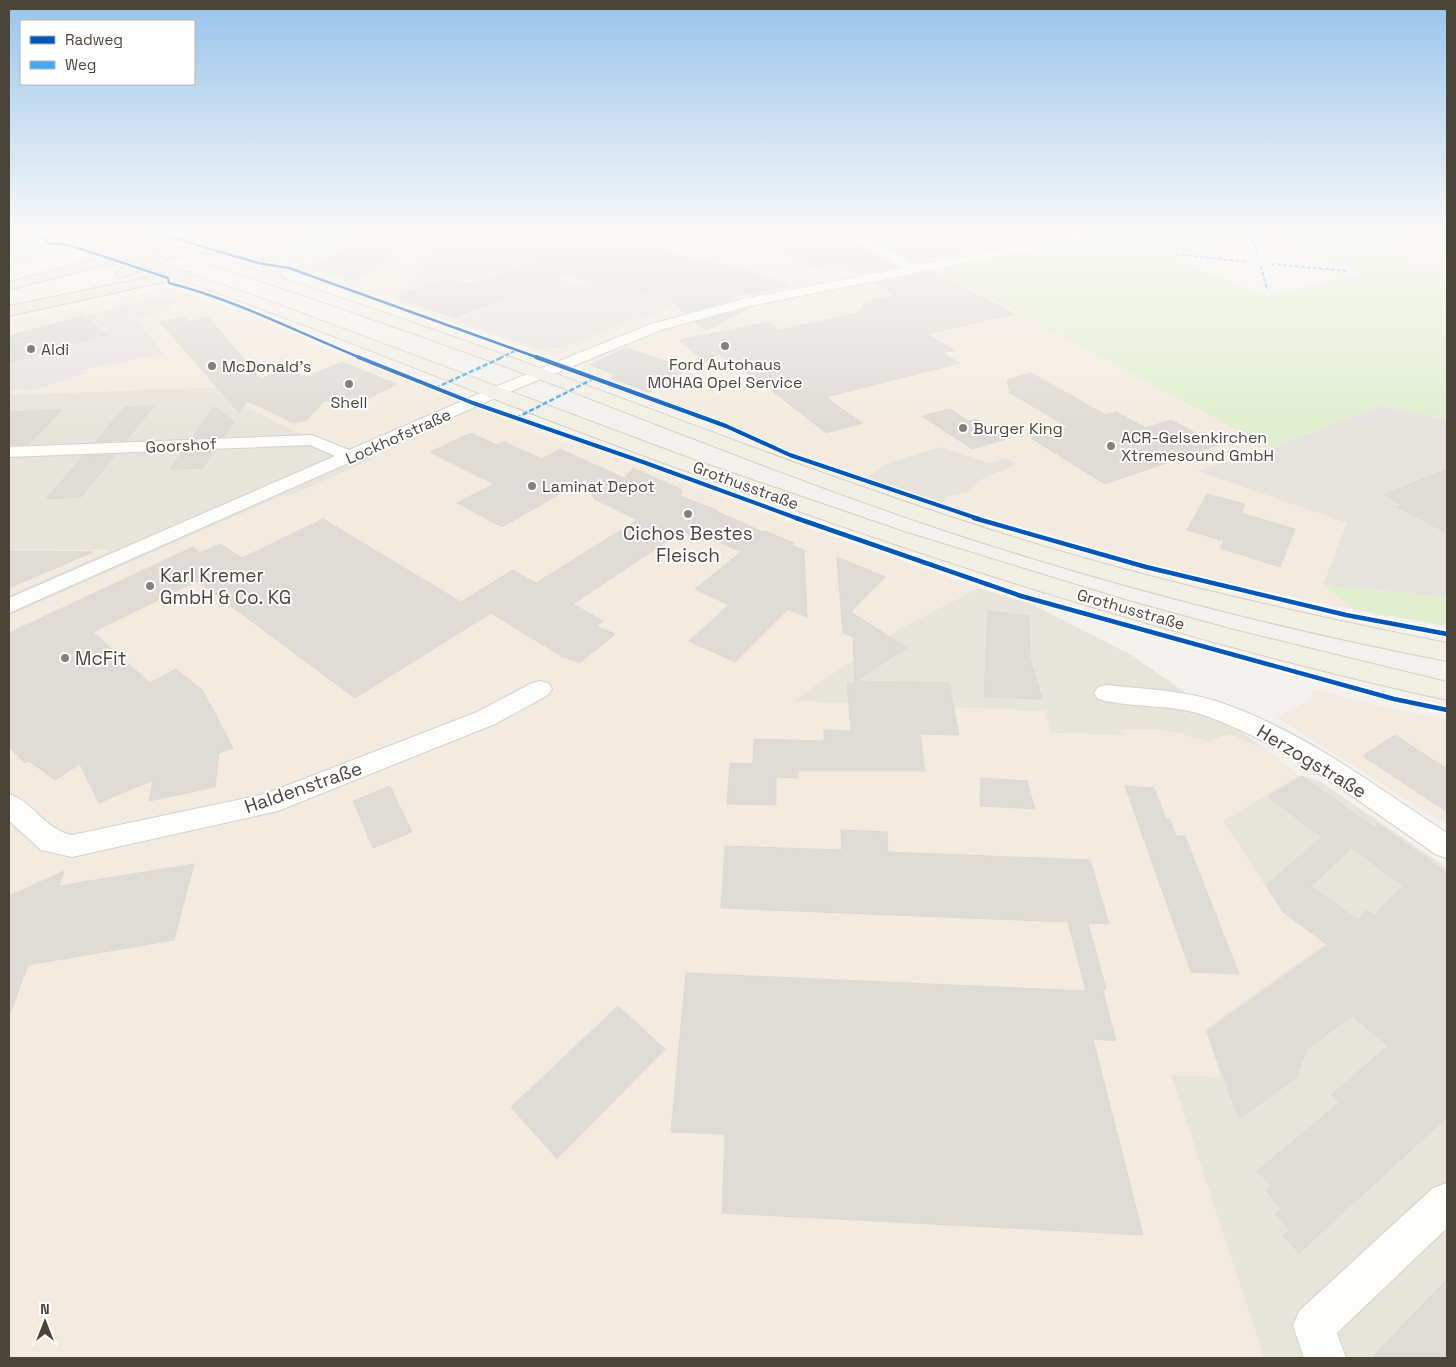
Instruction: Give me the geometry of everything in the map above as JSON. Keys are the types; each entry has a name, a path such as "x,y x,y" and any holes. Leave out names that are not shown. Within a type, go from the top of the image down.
{"highway":[{"path":"9,310 46,298"},
{"path":"9,310 68,298"}],"main road":[{"name":"Grothusstraße","path":"246,298 655,453 827,514 944,552 1181,624 1381,676 1447,691"},
{"name":"Grothusstraße","path":"329,298 541,374 826,482 958,527 1168,588 1447,652"}],"street":[{"name":"Lockhofstraße","path":"9,606 496,392 629,336 703,313 776,298"},
{"name":"Goorshof","path":"9,452 312,440 350,457"},
{"name":"Haldenstraße","path":"9,805 51,842 72,846 268,804 486,718 540,689"},
{"name":"Herzogstraße","path":"1106,693 1186,702 1211,708 1251,724 1302,751 1447,847"},
{"path":"1325,1358 1314,1326 1447,1202"}],"shaded area":[{"path":"124,298 199,298 250,314 326,349 561,441 594,449 775,517 979,588 900,628 793,701 1045,711 1051,733 1123,735 1119,730 1159,730 1209,742 1230,734 1270,752 1299,775 1223,821 1282,912 1325,944 1205,1029 1220,1077 1171,1075 1264,1358 9,1358 9,616 284,495 287,497 372,459 303,435 216,393 229,387 9,395 9,321 77,307 78,309"},
{"path":"156,298 160,300 172,298 179,302 169,305 173,308 135,319 164,354 86,369 83,370 88,373 27,392 23,388 9,391 9,362 110,333 86,316"},
{"path":"380,298 991,298 1270,448 1198,471 1347,523 1324,585 1355,610 1211,580 1082,548 953,507 624,391 580,366"},
{"path":"510,298 662,298 673,301 673,306 652,316 626,321 562,348 537,349 460,321 471,314"},
{"path":"231,386 216,393 303,435 373,459 287,497 284,495 9,616 9,595 109,551 9,549 9,395"},
{"path":"1381,405 1447,420 1447,597 1323,585 1347,523 1197,471 1271,448"},
{"path":"939,447 989,463 1006,458 1017,464 982,479 969,492 948,496 942,502 867,477 886,464"},
{"path":"9,549 111,550 9,595"},
{"path":"979,588 1034,605 1133,656 1270,752 1230,734 1209,742 1159,730 1119,730 1124,735 1051,733 792,701 900,628"},
{"path":"1312,689 1364,703 1447,719 1447,825 1276,717 1313,699"},
{"path":"1299,775 1318,780 1447,868 1447,1358 1264,1358 1171,1075 1220,1076 1205,1029 1324,944 1282,912 1223,821"}],"green space":[{"path":"991,298 1447,298 1447,420 1381,405 1270,448"},
{"path":"1323,585 1447,597 1447,626 1355,610"}],"building":[{"path":"397,298 506,298 455,318"},
{"path":"666,298 734,298 735,299 685,313"},
{"path":"884,298 983,298 1015,314 926,334 954,350 942,353 960,363 826,397 862,423 826,433 765,385 719,354 705,362 679,340 768,322 779,330 859,313 865,302"},
{"path":"745,309 707,330 696,322"},
{"name":"Aldi","path":"83,316 108,334 9,362 9,336"},
{"path":"186,316 188,322 208,317 261,379 277,372 290,370 307,377 342,362 397,384 351,407 344,408 325,400 307,420 294,423 247,401 239,413 160,322"},
{"path":"626,348 690,369 649,392 611,378 617,375 590,365"},
{"name":"ACR-Gelsenkirchen Xtremesound GmbH","path":"1031,373 1106,415 1116,412 1146,428 1171,420 1218,445 1105,484 1031,438 1068,427 1010,393 1007,380"},
{"path":"154,406 126,440 95,442 125,407"},
{"path":"214,407 234,421 224,437 192,438"},
{"name":"Burger King","path":"950,409 968,421 976,419 1006,439 972,449 922,416"},
{"path":"62,410 28,444 9,445 9,412"},
{"path":"471,433 497,445 504,442 542,459 560,449 624,478 633,468 682,490 680,496 717,510 763,532 765,531 794,543 791,545 804,550 807,617 788,609 735,662 689,641 729,605 695,589 741,552 697,532 691,536 682,531 573,604 603,621 596,626 615,634 580,663 561,656 491,613 355,698 197,581 93,632 150,683 176,669 203,691 233,748 219,753 215,787 149,801 153,780 99,803 80,764 55,780 29,761 24,763 9,746 9,633 193,547 200,553 220,544 242,558 323,519 461,602 513,570 536,583 637,520 594,499 586,479 502,527 457,503 494,484 430,452"},
{"path":"214,451 203,468 170,469 182,452"},
{"path":"115,455 81,497 46,499 83,456"},
{"path":"1447,469 1447,533 1397,507 1403,505 1384,495"},
{"path":"1207,494 1245,504 1241,513 1295,529 1280,567 1220,548 1224,541 1187,530"},
{"path":"9,551 44,551 93,552 9,588"},
{"path":"837,557 885,577 851,612 907,648 856,681 949,683 959,735 920,734 925,771 798,771 798,778 776,777 776,805 727,804 730,763 753,764 754,739 824,741 824,730 851,731 847,683 855,684 853,637 843,633"},
{"path":"988,611 1029,616 1030,658 1042,699 984,697"},
{"path":"1395,735 1447,769 1447,812 1363,756"},
{"path":"1302,776 1374,827 1378,824 1447,873 1447,1117 1299,1253 1283,1236 1290,1231 1275,1214 1281,1209 1266,1191 1272,1186 1257,1171 1339,1103 1331,1095 1388,1046 1352,1016 1307,1049 1296,1078 1239,1119 1207,1031 1328,945 1283,912 1266,885 1322,837 1268,797","holes":["1352,848 1403,886 1374,915 1367,910 1358,920 1311,886"]},
{"path":"981,778 1027,781 1035,809 980,806"},
{"path":"390,786 412,832 373,848 353,801"},
{"path":"1125,786 1154,788 1166,819 1170,820 1176,836 1185,836 1239,974 1191,972"},
{"path":"841,830 887,832 888,852 1090,860 1109,924 1088,923 1106,989 1097,991 1103,991 1116,1041 1093,1039 1143,1235 722,1213 725,1134 671,1132 686,973 1086,991 1068,922 721,908 725,846 842,850"},
{"path":"194,864 174,940 28,965 11,1011 9,1011 9,896 64,871 59,886"},
{"path":"618,1006 665,1049 557,1159 511,1107"},
{"path":"1447,1279 1447,1358 1371,1358 1408,1320"}],"marked path":[{"path":"435,388 517,350"},
{"path":"516,418 595,378"}],"cycle path":[{"path":"218,298 271,318 326,344 473,403 643,462 817,526 1021,596 1394,699 1447,710"},
{"path":"372,298 726,426 790,455 970,517 1146,567 1346,615 1447,634"}],"place":[{"name":"Ford Autohaus MOHAG Opel Service","path":"725,346"},
{"name":"Aldi","path":"31,349"},
{"name":"McDonald's","path":"212,366"},
{"name":"Shell","path":"349,384"},
{"name":"Burger King","path":"963,428"},
{"name":"ACR-Gelsenkirchen Xtremesound GmbH","path":"1111,446"},
{"name":"Laminat Depot","path":"532,486"},
{"name":"Cichos Bestes Fleisch","path":"688,514"},
{"name":"Karl Kremer GmbH & Co. KG","path":"150,586"},
{"name":"McFit","path":"65,658"}]}
